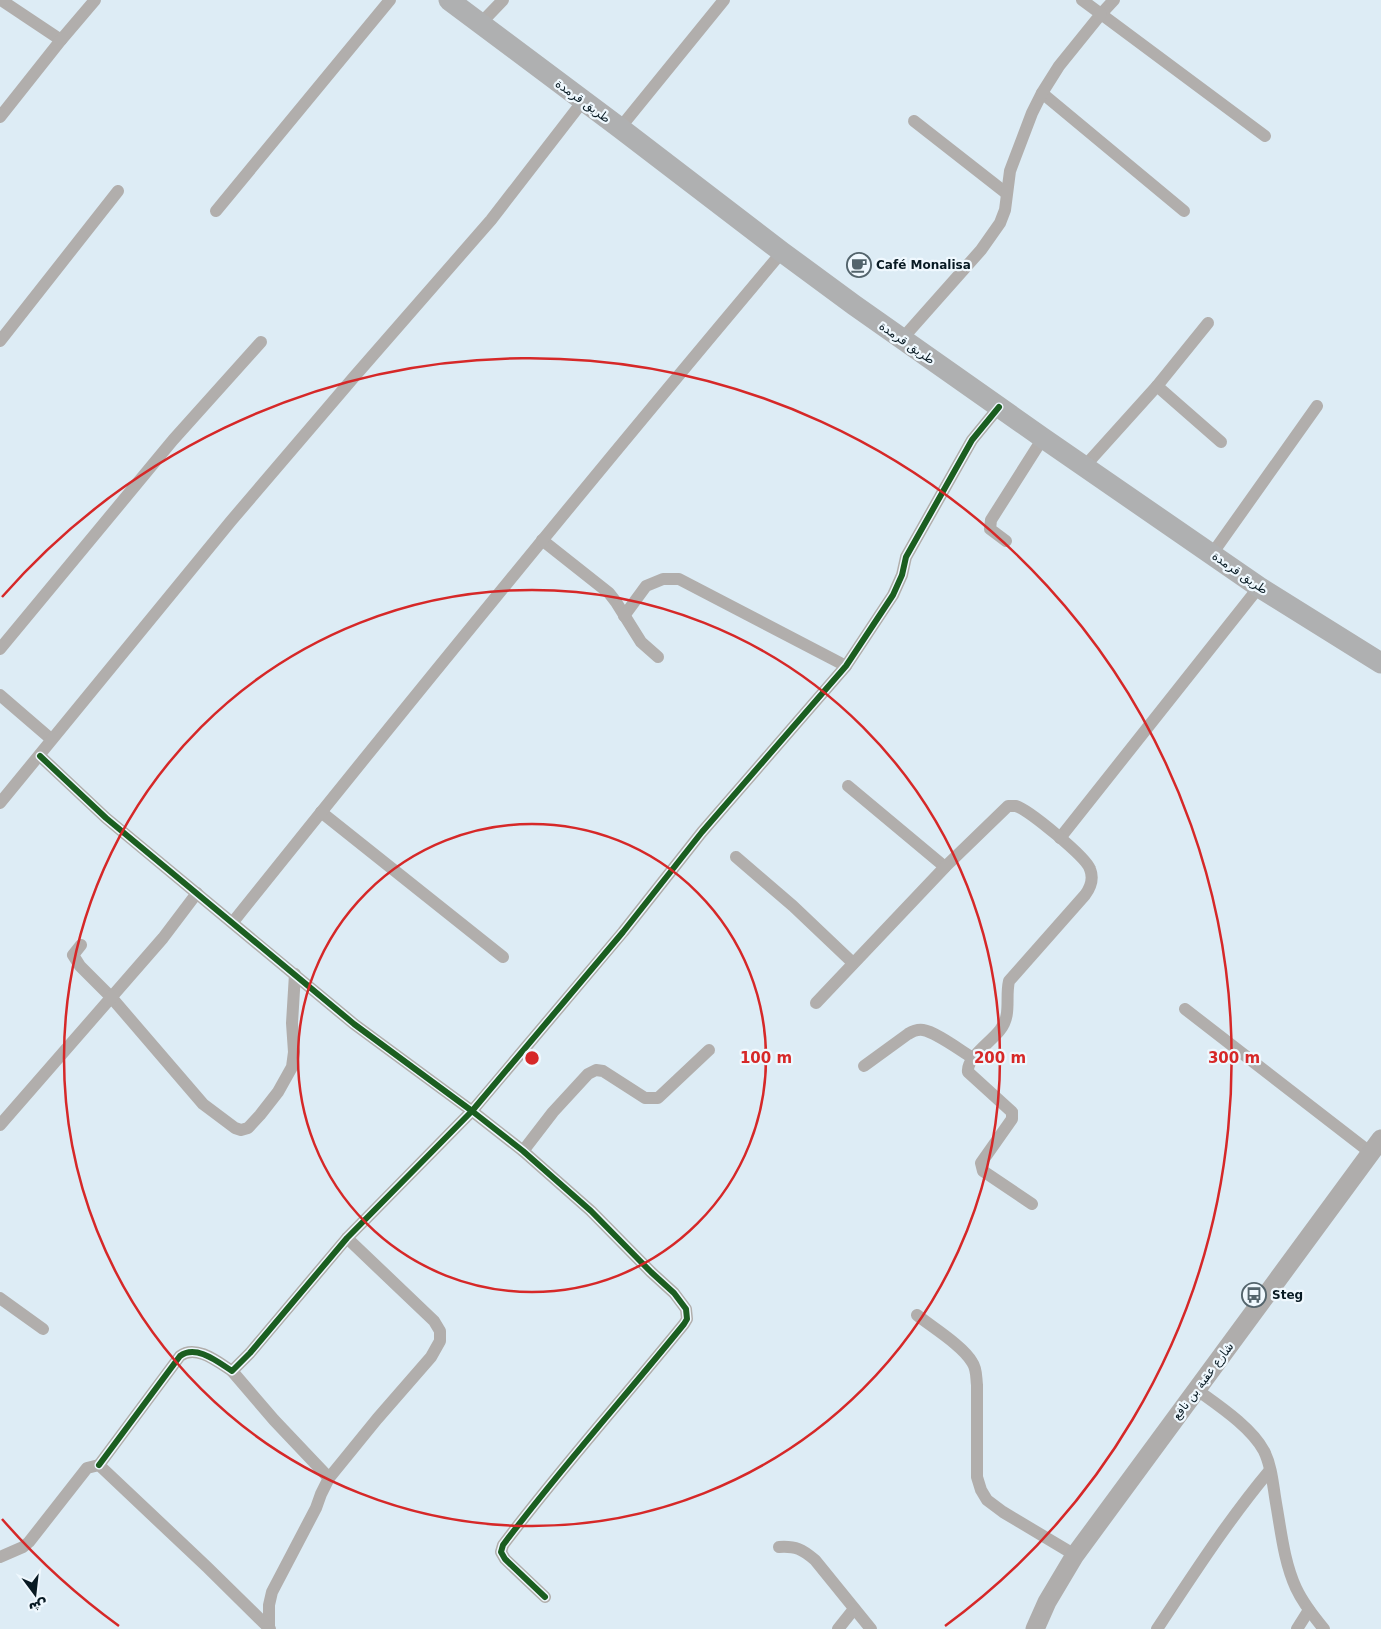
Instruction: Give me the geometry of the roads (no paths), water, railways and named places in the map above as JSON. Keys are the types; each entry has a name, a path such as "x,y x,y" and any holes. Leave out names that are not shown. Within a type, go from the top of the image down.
{"main road":[{"name":"طريق قرمدة","path":"449,0 782,252 902,339 1259,587 1381,663"},
{"name":"شارع عقبة بن نافع","path":"1035,1629 1047,1602 1075,1555 1376,1146"}],"street":[{"path":"1,0 61,40"},
{"path":"0,117 95,0"},
{"path":"216,211 390,0"},
{"path":"480,24 503,0"},
{"path":"620,128 724,0"},
{"path":"1082,0 1265,136"},
{"path":"902,339 994,233 1005,210 1010,171 1016,152 1042,92 1060,66 1114,0"},
{"path":"1042,92 1184,211"},
{"path":"0,803 231,521 491,220 583,101"},
{"path":"914,122 1006,193"},
{"path":"0,341 118,192"},
{"path":"233,922 542,540 782,252"},
{"path":"1084,467 1157,386 1208,323"},
{"path":"0,649 173,440 261,342"},
{"path":"1157,386 1222,442"},
{"path":"1212,554 1317,406"},
{"path":"232,1371 250,1353 347,1238 472,1111 623,932 702,832 846,666 894,595 902,575 906,557 972,440 999,407"},
{"path":"1006,541 990,528 991,520 1042,438"},
{"path":"542,540 600,585 616,602 641,642 658,657"},
{"path":"624,616 646,586 663,579 679,579 846,666"},
{"path":"1060,838 1259,587"},
{"path":"0,695 51,739"},
{"path":"40,756 106,818 354,1024 523,1151 591,1211 684,1304 688,1314 684,1324 580,1447 503,1545 501,1552 505,1559 545,1597"},
{"path":"848,786 945,867"},
{"path":"816,1002 945,867 1008,806 1015,806 1023,810 1084,859 1090,868 1092,876 1091,886 1009,981 1006,990 1008,1016 1006,1022 1000,1031 973,1058 967,1068 968,1072 1012,1112 1012,1119 981,1163 981,1168 1032,1204"},
{"path":"321,812 503,957"},
{"path":"736,857 793,906 853,963"},
{"path":"0,1125 163,938 197,893"},
{"path":"81,945 73,955 80,966 111,997 203,1104 235,1128 241,1130 248,1128 260,1115 278,1092 292,1067 294,1052 292,1023 295,974"},
{"path":"1185,1009 1376,1146"},
{"path":"864,1066 908,1034 922,1030 930,1032 973,1058"},
{"path":"523,1151 553,1112 588,1074 596,1070 603,1072 645,1098 658,1098 709,1050"},
{"path":"269,1629 269,1605 272,1592 316,1508 329,1478 377,1419 432,1357 440,1341 440,1331 434,1320 347,1238"},
{"path":"0,1298 43,1329"},
{"path":"917,1315 964,1351 973,1362 977,1385 977,1477 981,1490 987,1500 1003,1512 1075,1555"},
{"path":"0,1557 23,1548 87,1468 99,1465 171,1367 184,1353 202,1354 216,1360 232,1371 274,1420 329,1478"},
{"path":"1197,1390 1225,1410 1252,1436 1263,1450 1270,1470 1281,1533 1296,1588 1309,1610 1324,1629"},
{"path":"99,1465 207,1567 269,1629"},
{"path":"1157,1629 1220,1534 1270,1470"},
{"path":"779,1547 791,1546 798,1548 815,1560 871,1629"},
{"path":"838,1629 854,1609"},
{"path":"1297,1629 1309,1610"}],"place":[{"name":"Café Monalisa","path":"859,265"},
{"name":"Steg","path":"1254,1295"}]}
